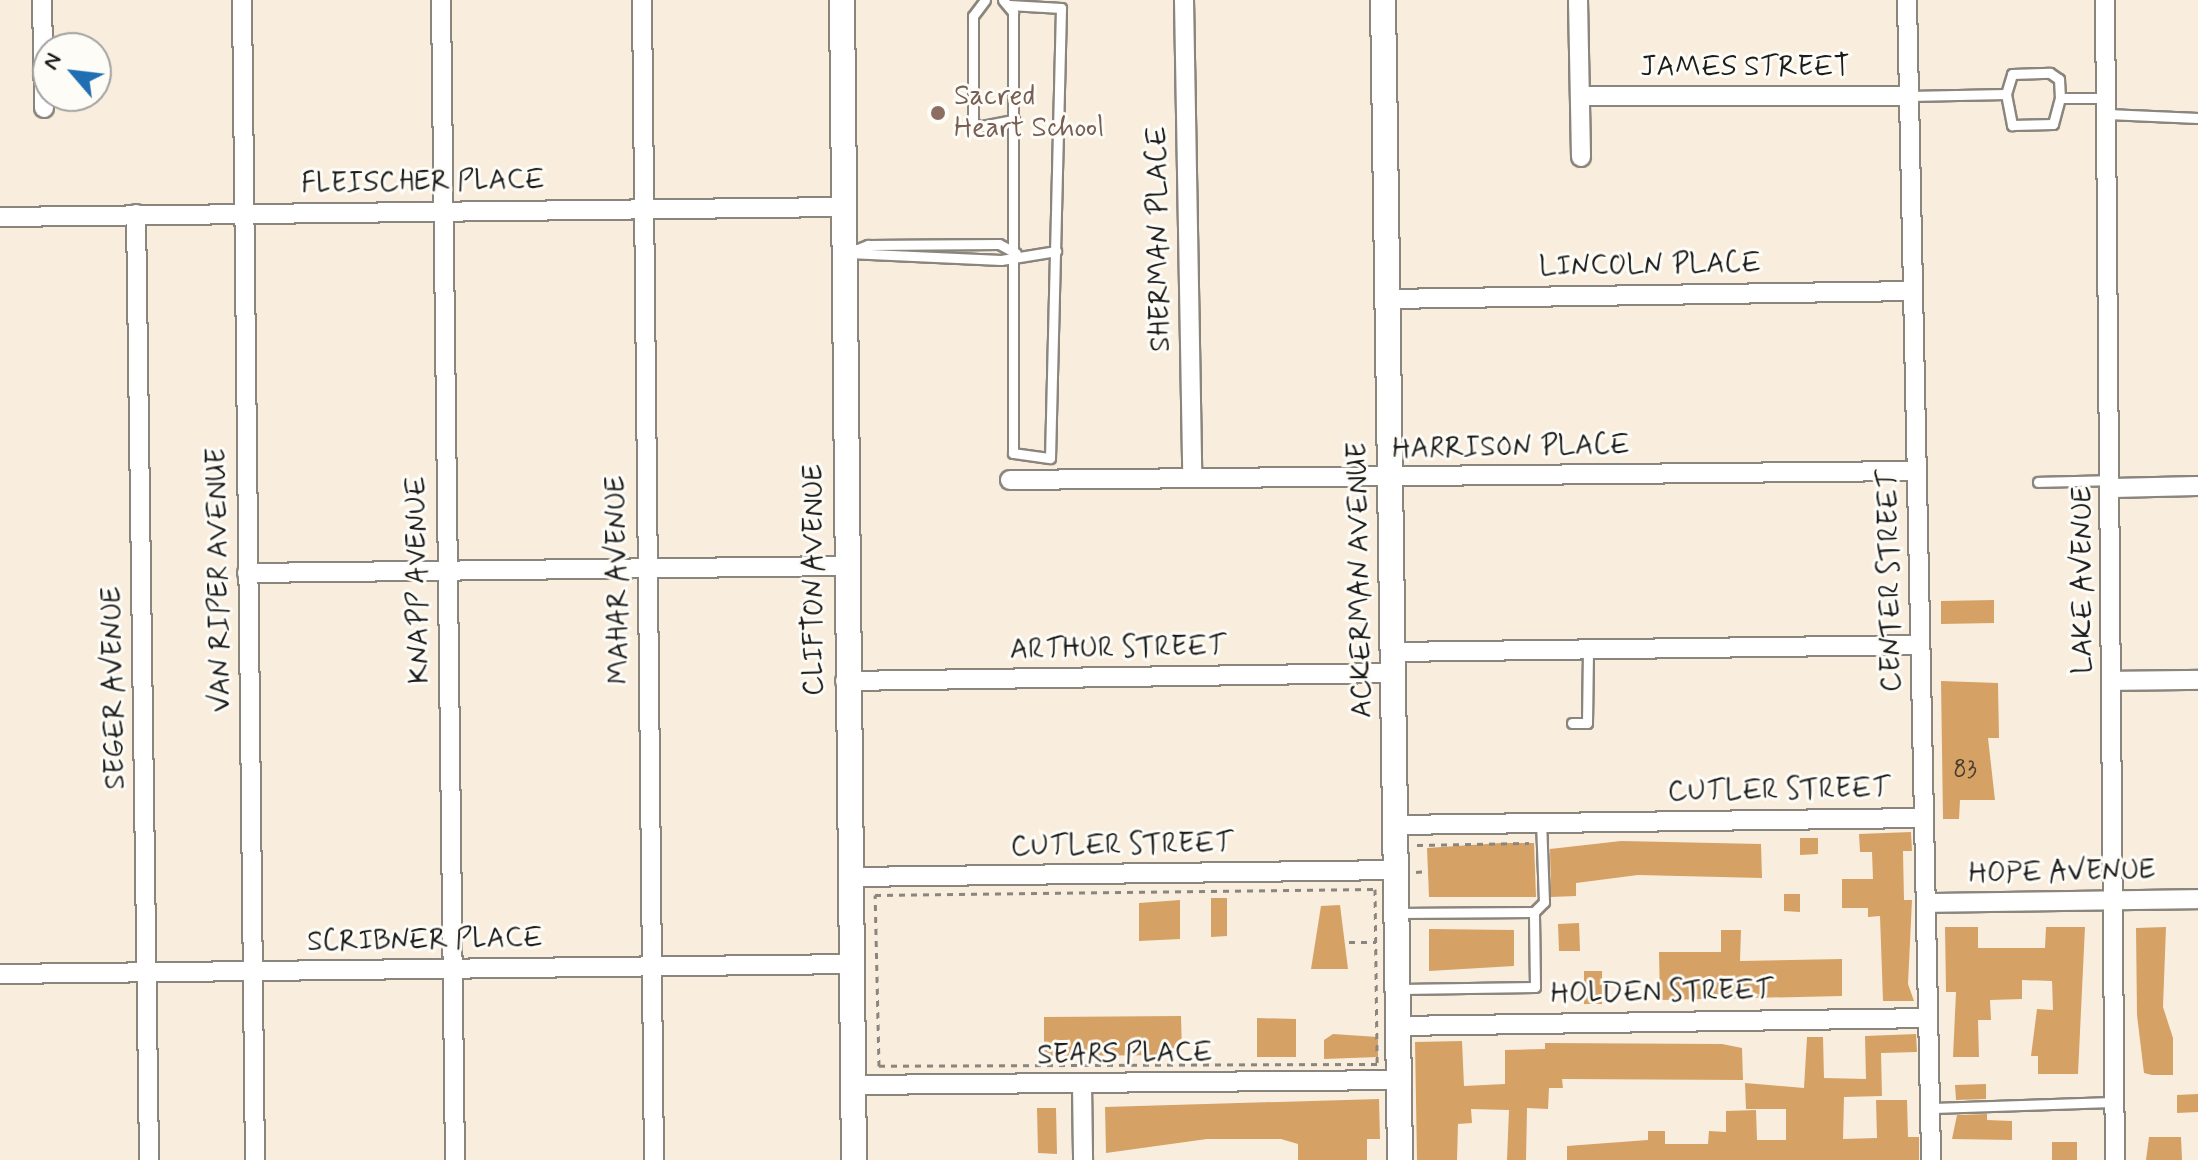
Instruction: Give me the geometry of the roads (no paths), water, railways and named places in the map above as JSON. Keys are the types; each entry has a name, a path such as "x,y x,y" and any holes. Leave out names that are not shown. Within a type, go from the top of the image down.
{"street":[{"path":"42,0 43,32"},
{"name":"VAN RIPER AVENUE","path":"242,0 255,1160"},
{"name":"KNAPP AVENUE","path":"441,0 455,1160"},
{"name":"MAHAR AVENUE","path":"642,0 654,1160"},
{"name":"CLIFTON AVENUE","path":"842,0 848,253 845,681 854,1160"},
{"name":"SHERMAN PLACE","path":"1184,0 1192,478"},
{"name":"ACKERMAN AVENUE","path":"1383,0 1394,825 1411,871 1397,913 1409,989 1397,1026 1400,1160"},
{"path":"1578,0 1581,157"},
{"name":"CENTER STREET","path":"1907,0 1931,1160"},
{"name":"LAKE AVENUE","path":"2105,0 2112,484 2115,1160"},
{"name":"JAMES STREET","path":"1580,96 1909,96"},
{"name":"FLEISCHER PLACE","path":"0,217 847,207"},
{"name":"SEGER AVENUE","path":"136,214 149,1160"},
{"name":"LINCOLN PLACE","path":"1387,299 1913,291"},
{"name":"HARRISON PLACE","path":"1010,480 1917,471"},
{"path":"2112,484 2198,486"},
{"path":"247,573 844,566"},
{"name":"ARTHUR STREET","path":"845,681 1392,662 1588,649 1920,645"},
{"path":"2113,681 2198,680"},
{"name":"CUTLER STREET","path":"1394,825 1924,818"},
{"name":"CUTLER STREET","path":"850,877 1411,871"},
{"name":"HOPE AVENUE","path":"1926,903 2198,899"},
{"name":"SCRIBNER PLACE","path":"0,974 851,964"},
{"name":"HOLDEN STREET","path":"1397,1026 1928,1018"},
{"name":"SEARS PLACE","path":"852,1085 1398,1080"},
{"path":"1082,1084 1083,1160"}],"lane":[{"path":"985,0 973,16 973,121 1008,127 1014,120"},
{"path":"1006,2 1048,2 1061,8 1050,458 1013,453 1016,316 1014,120 1006,2"},
{"path":"2054,73 2060,98 2053,124 2012,125 2006,94 2012,74 2054,73"},
{"path":"1909,96 2006,94"},
{"path":"2060,98 2198,118"},
{"path":"848,253 868,245 999,244 1016,253"},
{"path":"848,253 1001,260 1016,253 1056,251"},
{"path":"2038,482 2112,484"},
{"path":"1572,723 1587,723 1588,649"},
{"path":"1397,913 1534,912 1544,902 1541,822"},
{"path":"1409,989 1535,987 1534,912"},
{"path":"1930,1108 2115,1102"}],"place":[{"name":"Sacred Heart School","path":"938,113"}]}
